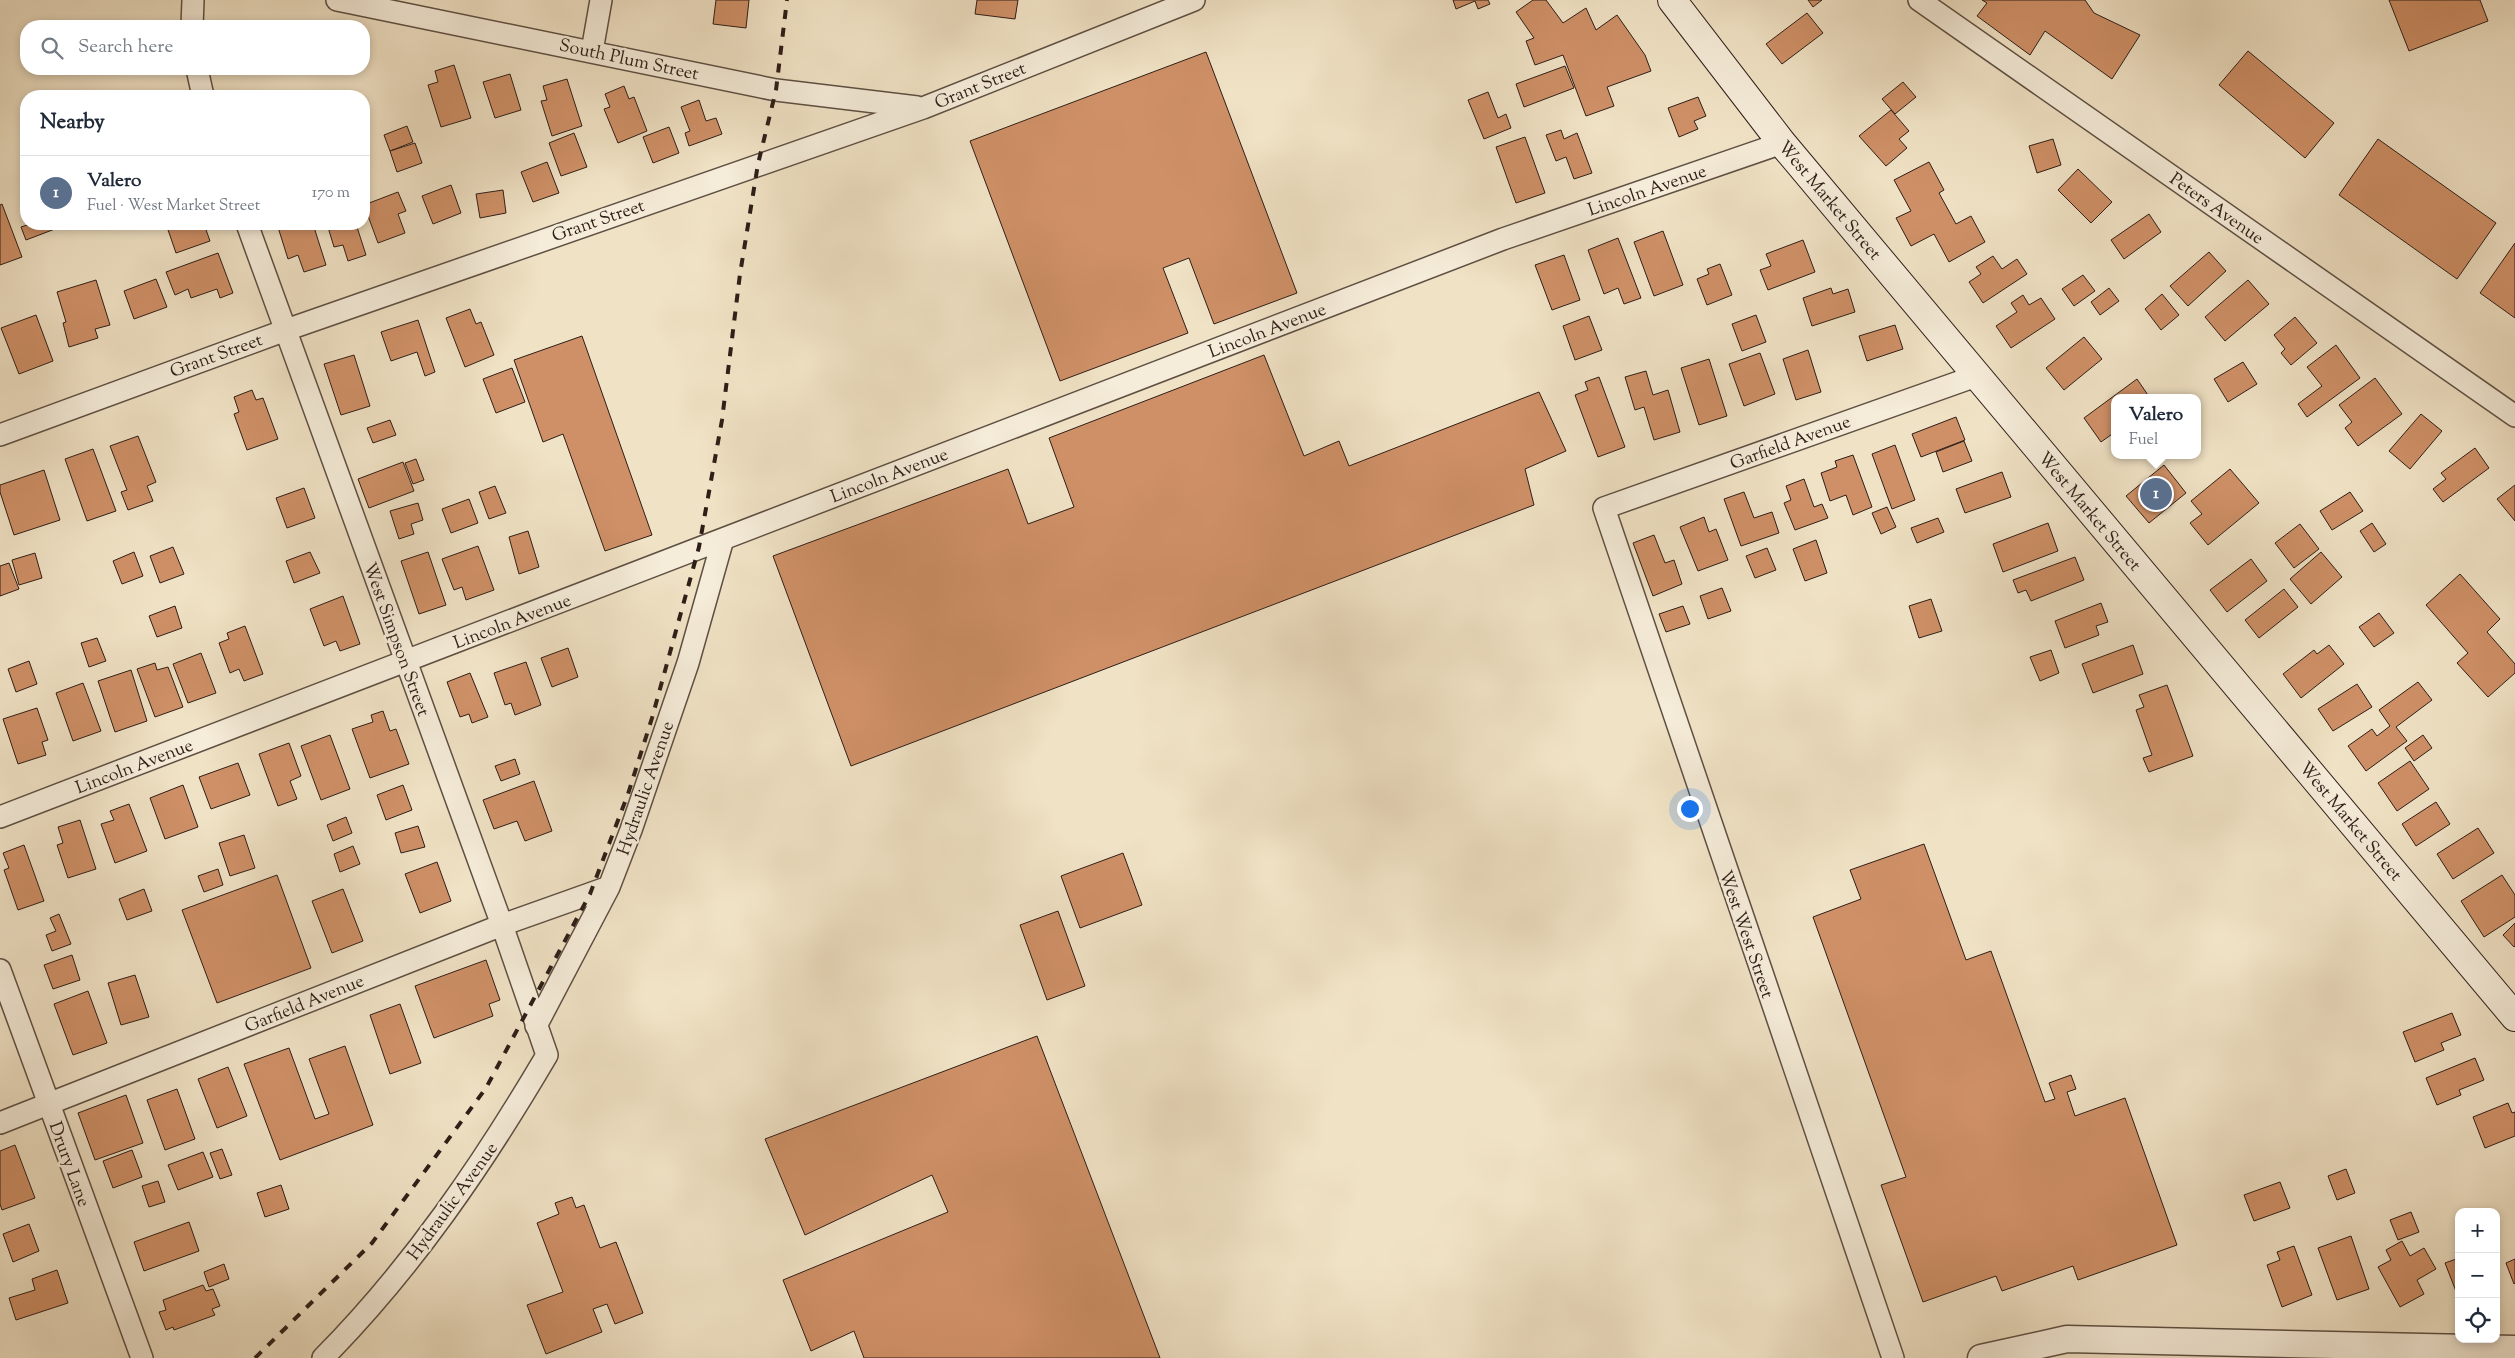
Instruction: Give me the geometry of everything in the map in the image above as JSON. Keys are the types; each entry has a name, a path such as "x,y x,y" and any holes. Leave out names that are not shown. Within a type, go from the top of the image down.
{"main road":[{"name":"West Market Street","path":"1672,0 1782,143 1976,376 2511,1002"}],"street":[{"path":"192,20 193,0"},
{"name":"South Plum Street","path":"337,0 776,90 923,108"},
{"path":"592,51 601,0"},
{"name":"Grant Street","path":"0,434 286,330 923,108 1194,0"},
{"name":"Peters Avenue","path":"1919,0 2515,416"},
{"path":"199,75 202,90"},
{"name":"Lincoln Avenue","path":"0,817 405,663 1503,239 1782,143"},
{"name":"West Simpson Street","path":"249,230 405,663 502,925 546,1055"},
{"name":"Garfield Avenue","path":"1604,508 1976,376"},
{"name":"West West Street","path":"1604,508 1723,863 1893,1358"},
{"name":"Hydraulic Avenue","path":"536,1026 609,887 688,664 723,539"},
{"name":"Garfield Avenue","path":"0,1122 502,925 609,887"},
{"name":"Drury Lane","path":"0,970 142,1358"},
{"name":"Hydraulic Avenue","path":"323,1358 432,1234 509,1121 546,1055"},
{"path":"1981,1358 2067,1340 2220,1351 2515,1349"}],"building":[{"path":"716,0 749,0 746,28 713,24"},
{"path":"977,0 1018,0 1015,19 975,14"},
{"path":"1453,0 1488,0 1490,4 1478,9 1475,1 1456,9"},
{"path":"1533,0 1546,0 1563,23 1586,8 1596,30 1617,15 1645,55 1651,71 1607,87 1614,106 1586,116 1563,55 1535,65 1526,41 1534,38 1516,12"},
{"path":"1808,0 1822,0 1813,7"},
{"path":"1982,0 2085,0 2094,13 2140,35 2112,79 2045,31 2030,55 1977,16 1987,3"},
{"path":"2389,0 2480,0 2488,21 2409,51"},
{"path":"1807,13 1823,33 1782,64 1766,44"},
{"path":"2248,51 2334,123 2305,158 2219,85"},
{"path":"1206,52 1297,293 1214,324 1189,258 1163,268 1188,333 1060,381 970,141"},
{"path":"454,65 471,118 441,127 428,85 438,82 435,71"},
{"path":"1565,66 1574,88 1524,107 1516,84"},
{"path":"510,74 521,110 495,118 483,82"},
{"path":"567,79 582,126 552,136 541,101 547,100 543,86"},
{"path":"1903,82 1916,97 1895,114 1882,99"},
{"path":"624,86 629,99 634,97 647,131 618,143 604,109 610,107 605,94"},
{"path":"1488,92 1498,118 1506,114 1511,128 1484,139 1468,100"},
{"path":"1698,97 1706,116 1694,121 1698,129 1679,137 1668,108"},
{"path":"699,100 706,121 716,118 722,134 689,146 685,133 690,131 681,107"},
{"path":"1891,110 1909,131 1899,139 1907,148 1886,166 1859,136"},
{"path":"407,126 413,142 390,151 384,135"},
{"path":"669,127 679,153 653,163 643,137"},
{"path":"1561,130 1564,139 1577,133 1592,173 1574,179 1566,157 1556,161 1546,135"},
{"path":"574,133 587,167 561,176 549,143"},
{"path":"1525,137 1545,193 1516,203 1496,147"},
{"path":"2053,139 2061,165 2037,173 2029,146"},
{"path":"2378,139 2496,223 2457,279 2339,195"},
{"path":"415,143 422,163 397,172 390,151"},
{"path":"547,162 559,193 533,202 521,172"},
{"path":"1929,162 1944,190 1939,193 1956,224 1971,216 1985,242 1949,262 1934,234 1911,246 1896,218 1911,211 1894,180"},
{"path":"2078,169 2112,202 2091,223 2058,190"},
{"path":"451,185 461,213 433,224 422,196"},
{"path":"503,190 506,213 480,218 476,194"},
{"path":"398,192 406,211 398,214 405,233 378,243 370,221 370,203"},
{"path":"2,204 22,257 0,265 0,205"},
{"path":"2149,214 2161,232 2124,259 2111,240"},
{"path":"22,230 52,230 26,240"},
{"path":"168,230 206,230 210,241 176,253"},
{"path":"279,230 315,230 326,265 304,272 298,255 288,259"},
{"path":"329,230 358,230 366,255 348,261 343,245 334,247"},
{"path":"1663,231 1683,285 1654,296 1634,242"},
{"path":"1618,238 1641,298 1624,304 1618,288 1604,294 1588,250"},
{"path":"1803,240 1815,272 1768,290 1760,270 1771,266 1766,254"},
{"path":"2515,243 2515,318 2480,293"},
{"path":"2209,252 2226,271 2188,306 2170,286"},
{"path":"218,253 233,293 220,298 217,289 191,298 188,289 175,295 166,272"},
{"path":"1564,255 1580,300 1552,310 1535,265"},
{"path":"1993,256 2002,269 2017,259 2027,274 1983,303 1969,282 1981,274 1976,267"},
{"path":"1720,264 1732,295 1707,305 1697,279 1709,274 1707,269"},
{"path":"2083,275 2095,291 2074,306 2062,289"},
{"path":"156,279 167,307 134,319 124,291"},
{"path":"96,280 110,325 95,329 98,338 69,347 63,323 66,322 57,292"},
{"path":"2248,280 2269,304 2225,341 2205,317"},
{"path":"1831,288 1833,294 1848,289 1855,312 1812,326 1803,298"},
{"path":"2109,288 2119,301 2100,315 2091,302"},
{"path":"2162,294 2179,315 2161,330 2145,309"},
{"path":"2023,295 2029,305 2041,298 2055,319 2011,348 1996,326 2017,312 2011,303"},
{"path":"470,309 476,324 481,322 494,355 465,367 446,318"},
{"path":"36,315 53,361 19,374 1,328"},
{"path":"1756,315 1766,342 1742,351 1732,324"},
{"path":"1589,316 1602,350 1575,360 1563,326"},
{"path":"2295,317 2317,343 2291,365 2281,353 2285,349 2274,335"},
{"path":"418,320 435,372 425,376 417,352 391,361 381,332"},
{"path":"1895,325 1903,349 1867,361 1859,336"},
{"path":"582,336 652,535 605,551 563,434 543,442 514,360"},
{"path":"2084,337 2102,359 2064,390 2046,368"},
{"path":"2336,345 2360,378 2307,417 2298,404 2322,386 2307,367"},
{"path":"1808,350 1821,392 1796,400 1783,359"},
{"path":"1760,353 1775,394 1744,406 1729,364"},
{"path":"354,355 370,406 341,415 324,364"},
{"path":"1264,355 1304,456 1339,441 1349,466 1539,392 1566,451 1525,469 1534,505 851,766 773,556 1008,469 1028,524 1074,507 1049,438"},
{"path":"1709,359 1727,416 1699,425 1681,368"},
{"path":"2243,362 2257,384 2228,402 2214,379"},
{"path":"512,368 525,402 496,413 483,379"},
{"path":"1646,371 1653,395 1668,390 1680,432 1654,440 1644,407 1635,410 1625,377"},
{"path":"1599,377 1625,447 1598,457 1575,395 1588,390 1585,382"},
{"path":"2375,378 2402,414 2358,446 2345,428 2352,422 2339,405"},
{"path":"2137,379 2147,394 2117,394"},
{"path":"252,390 256,400 263,398 278,439 247,450 234,414 239,412 234,397"},
{"path":"2111,398 2111,435 2101,442 2084,418"},
{"path":"2421,414 2442,431 2410,469 2389,451"},
{"path":"1956,417 1965,440 1921,457 1912,434"},
{"path":"390,420 396,435 373,443 367,428"},
{"path":"138,436 156,482 147,486 153,501 128,510 121,492 127,490 110,446"},
{"path":"1964,441 1972,461 1943,472 1936,452"},
{"path":"1895,445 1915,500 1892,509 1872,454"},
{"path":"2475,448 2489,468 2443,502 2433,489 2446,479 2441,473"},
{"path":"93,449 116,511 87,521 65,459"},
{"path":"1853,455 1872,507 1853,515 1846,495 1830,501 1821,473 1837,467 1835,461"},
{"path":"416,459 424,480 413,484 405,463"},
{"path":"403,462 414,491 369,508 358,479"},
{"path":"2164,465 2186,493 2149,523 2126,496"},
{"path":"2230,469 2259,503 2208,545 2190,523 2202,514 2191,501"},
{"path":"44,470 60,520 14,535 0,492 0,485"},
{"path":"2002,472 2011,497 1965,513 1956,489"},
{"path":"1804,479 1814,507 1822,504 1828,518 1795,530 1784,503 1791,500 1786,486"},
{"path":"2515,485 2515,521 2497,499"},
{"path":"495,486 506,513 489,519 479,492"},
{"path":"304,488 315,518 287,528 276,498"},
{"path":"1744,492 1754,518 1772,512 1779,533 1741,546 1724,499"},
{"path":"2350,492 2363,511 2332,530 2320,511"},
{"path":"469,499 478,523 451,533 442,509"},
{"path":"418,503 423,520 411,524 414,534 399,539 390,511"},
{"path":"1887,507 1896,527 1881,534 1872,513"},
{"path":"1704,517 1709,532 1716,529 1728,560 1698,571 1680,527"},
{"path":"1938,518 1944,532 1917,543 1911,528"},
{"path":"2048,523 2058,551 2003,572 1993,544"},
{"path":"2372,523 2386,544 2374,552 2360,531"},
{"path":"2300,524 2319,549 2294,568 2275,543"},
{"path":"528,531 539,567 519,574 509,537"},
{"path":"1654,535 1665,563 1674,560 1682,584 1653,596 1633,543"},
{"path":"1816,540 1827,573 1805,581 1793,549"},
{"path":"478,546 494,590 466,600 462,587 454,590 442,559"},
{"path":"173,547 184,574 160,583 150,556"},
{"path":"1767,548 1776,570 1755,578 1746,556"},
{"path":"134,552 143,576 122,584 113,561"},
{"path":"310,552 320,573 294,583 286,561"},
{"path":"428,552 446,605 419,614 401,561"},
{"path":"2321,552 2342,577 2311,604 2290,579"},
{"path":"35,553 42,578 19,585 12,560"},
{"path":"2075,557 2084,580 2031,601 2026,590 2018,593 2013,580"},
{"path":"2251,559 2267,581 2227,612 2210,590"},
{"path":"9,563 19,589 0,596 0,566"},
{"path":"2460,574 2500,619 2487,632 2515,664 2515,673 2488,697 2457,663 2468,653 2426,605"},
{"path":"1722,588 1731,611 1708,619 1700,596"},
{"path":"2284,589 2298,607 2259,638 2245,620"},
{"path":"343,596 360,644 340,651 336,641 324,646 310,609"},
{"path":"1931,599 1942,631 1919,638 1909,606"},
{"path":"2101,603 2108,622 2096,626 2099,635 2065,648 2055,621"},
{"path":"175,606 182,628 157,637 149,616"},
{"path":"1683,606 1690,624 1666,632 1659,614"},
{"path":"2379,613 2394,633 2374,647 2359,627"},
{"path":"245,626 263,674 244,681 239,669 230,673 219,643 229,639 227,633"},
{"path":"97,638 106,661 89,667 81,643"},
{"path":"2133,645 2143,674 2093,693 2082,664"},
{"path":"2329,645 2344,664 2301,698 2283,674 2314,650 2317,654"},
{"path":"568,648 578,677 552,687 541,658"},
{"path":"2051,650 2059,673 2040,681 2030,657"},
{"path":"201,653 216,693 188,703 173,664"},
{"path":"29,661 37,684 16,692 8,669"},
{"path":"526,662 541,705 515,715 511,703 505,705 494,673"},
{"path":"155,663 157,670 168,667 183,707 155,717 137,669"},
{"path":"131,670 147,721 115,732 98,681"},
{"path":"470,673 488,717 472,723 469,714 460,717 447,682"},
{"path":"2418,682 2432,700 2396,727 2407,741 2366,771 2348,746 2372,729 2377,736 2390,726 2379,710"},
{"path":"83,683 101,731 73,741 56,693"},
{"path":"2357,684 2372,707 2333,731 2318,709"},
{"path":"2167,685 2193,756 2149,772 2143,758 2152,755 2136,710 2144,707 2139,695"},
{"path":"37,708 48,740 42,742 46,755 18,764 3,719"},
{"path":"383,711 390,731 396,729 409,764 370,778 352,729 373,722 371,715"},
{"path":"330,735 350,789 321,800 301,746"},
{"path":"2423,735 2432,748 2414,761 2405,748"},
{"path":"289,743 301,776 290,781 297,799 278,806 259,754"},
{"path":"515,759 520,774 501,781 495,766"},
{"path":"2410,761 2429,789 2397,811 2378,783"},
{"path":"238,763 250,795 211,809 199,777"},
{"path":"534,781 552,831 525,841 517,821 494,829 483,800"},
{"path":"183,785 198,827 165,839 150,798"},
{"path":"403,785 412,810 386,820 377,795"},
{"path":"2436,802 2450,824 2416,846 2402,824"},
{"path":"129,804 147,851 115,863 101,824 114,820 110,811"},
{"path":"346,817 352,833 333,841 327,825"},
{"path":"80,820 96,869 68,878 57,845 63,843 58,827"},
{"path":"418,826 425,847 401,853 395,833"},
{"path":"2478,828 2494,853 2453,879 2437,854"},
{"path":"244,835 255,868 230,876 219,843"},
{"path":"1924,844 1966,960 1991,951 2045,1102 2055,1099 2049,1083 2071,1075 2076,1089 2067,1092 2075,1116 2125,1098 2177,1245 2078,1280 2073,1266 2002,1291 1996,1276 1923,1302 1881,1185 1906,1177 1813,917 1861,899 1850,870"},
{"path":"24,845 44,901 18,910 4,870 9,868 3,853"},
{"path":"353,846 360,864 340,872 334,854"},
{"path":"1123,853 1142,905 1080,928 1061,876"},
{"path":"437,862 451,901 420,913 405,874"},
{"path":"218,869 223,885 204,892 198,876"},
{"path":"277,875 311,968 217,1003 182,910"},
{"path":"2502,875 2515,895 2515,917 2484,937 2461,901"},
{"path":"144,889 152,911 127,920 119,899"},
{"path":"343,889 363,941 332,953 312,901"},
{"path":"1058,911 1085,986 1047,1000 1020,925"},
{"path":"59,914 71,944 52,951 46,935 56,931 50,918"},
{"path":"2515,923 2515,946 2514,947 2503,935"},
{"path":"72,955 80,980 53,989 44,965"},
{"path":"486,960 500,1000 489,1004 493,1016 434,1038 415,986"},
{"path":"135,975 149,1017 121,1025 108,983"},
{"path":"88,991 107,1043 73,1055 54,1004"},
{"path":"400,1004 421,1063 390,1074 370,1015"},
{"path":"2452,1013 2461,1035 2441,1043 2444,1050 2415,1062 2403,1032"},
{"path":"1037,1036 1160,1358 864,1358 854,1331 811,1351 783,1280 948,1212 932,1175 805,1235 765,1139"},
{"path":"345,1046 373,1125 280,1160 244,1064 289,1048 315,1119 329,1114 309,1059"},
{"path":"2475,1058 2484,1080 2459,1090 2461,1095 2437,1105 2426,1078"},
{"path":"228,1067 247,1116 217,1128 198,1079"},
{"path":"177,1089 195,1139 165,1150 147,1100"},
{"path":"126,1095 143,1143 95,1160 78,1113"},
{"path":"2508,1103 2512,1113 2515,1112 2515,1136 2485,1148 2473,1117"},
{"path":"15,1145 35,1198 2,1210 0,1204 0,1151"},
{"path":"222,1149 232,1175 220,1179 210,1153"},
{"path":"132,1150 142,1177 113,1188 103,1161"},
{"path":"203,1152 213,1177 178,1190 168,1165"},
{"path":"2346,1169 2355,1193 2337,1200 2328,1176"},
{"path":"158,1181 165,1202 149,1207 142,1186"},
{"path":"2280,1182 2290,1208 2254,1221 2244,1195"},
{"path":"281,1185 289,1209 265,1217 257,1193"},
{"path":"572,1197 576,1208 584,1205 600,1248 616,1242 643,1313 615,1324 607,1304 593,1309 602,1332 546,1354 527,1305 563,1292 537,1223 559,1214 555,1203"},
{"path":"2411,1212 2419,1232 2398,1240 2390,1220"},
{"path":"189,1222 199,1251 144,1271 134,1242"},
{"path":"29,1224 39,1251 13,1262 3,1234"},
{"path":"2351,1236 2369,1289 2337,1300 2318,1248"},
{"path":"2402,1241 2410,1256 2424,1248 2436,1269 2417,1280 2424,1294 2400,1307 2378,1267 2391,1260 2386,1250"},
{"path":"2294,1246 2312,1295 2282,1307 2267,1265 2280,1260 2277,1252"},
{"path":"2455,1259 2455,1289 2445,1263"},
{"path":"2515,1259 2515,1283 2514,1284 2506,1263"},
{"path":"224,1264 229,1279 209,1287 204,1272"},
{"path":"57,1270 68,1303 16,1320 9,1298 35,1290 32,1279"},
{"path":"203,1285 206,1291 213,1289 220,1306 212,1309 215,1315 174,1330 173,1327 166,1330 159,1312 166,1310 163,1300"}],"railway":[{"path":"255,1358 372,1243 486,1088 590,894 628,794 652,718 699,547 722,420 740,274 758,164 776,90 787,0"}],"place":[{"name":"Valero","path":"2156,494"}]}
